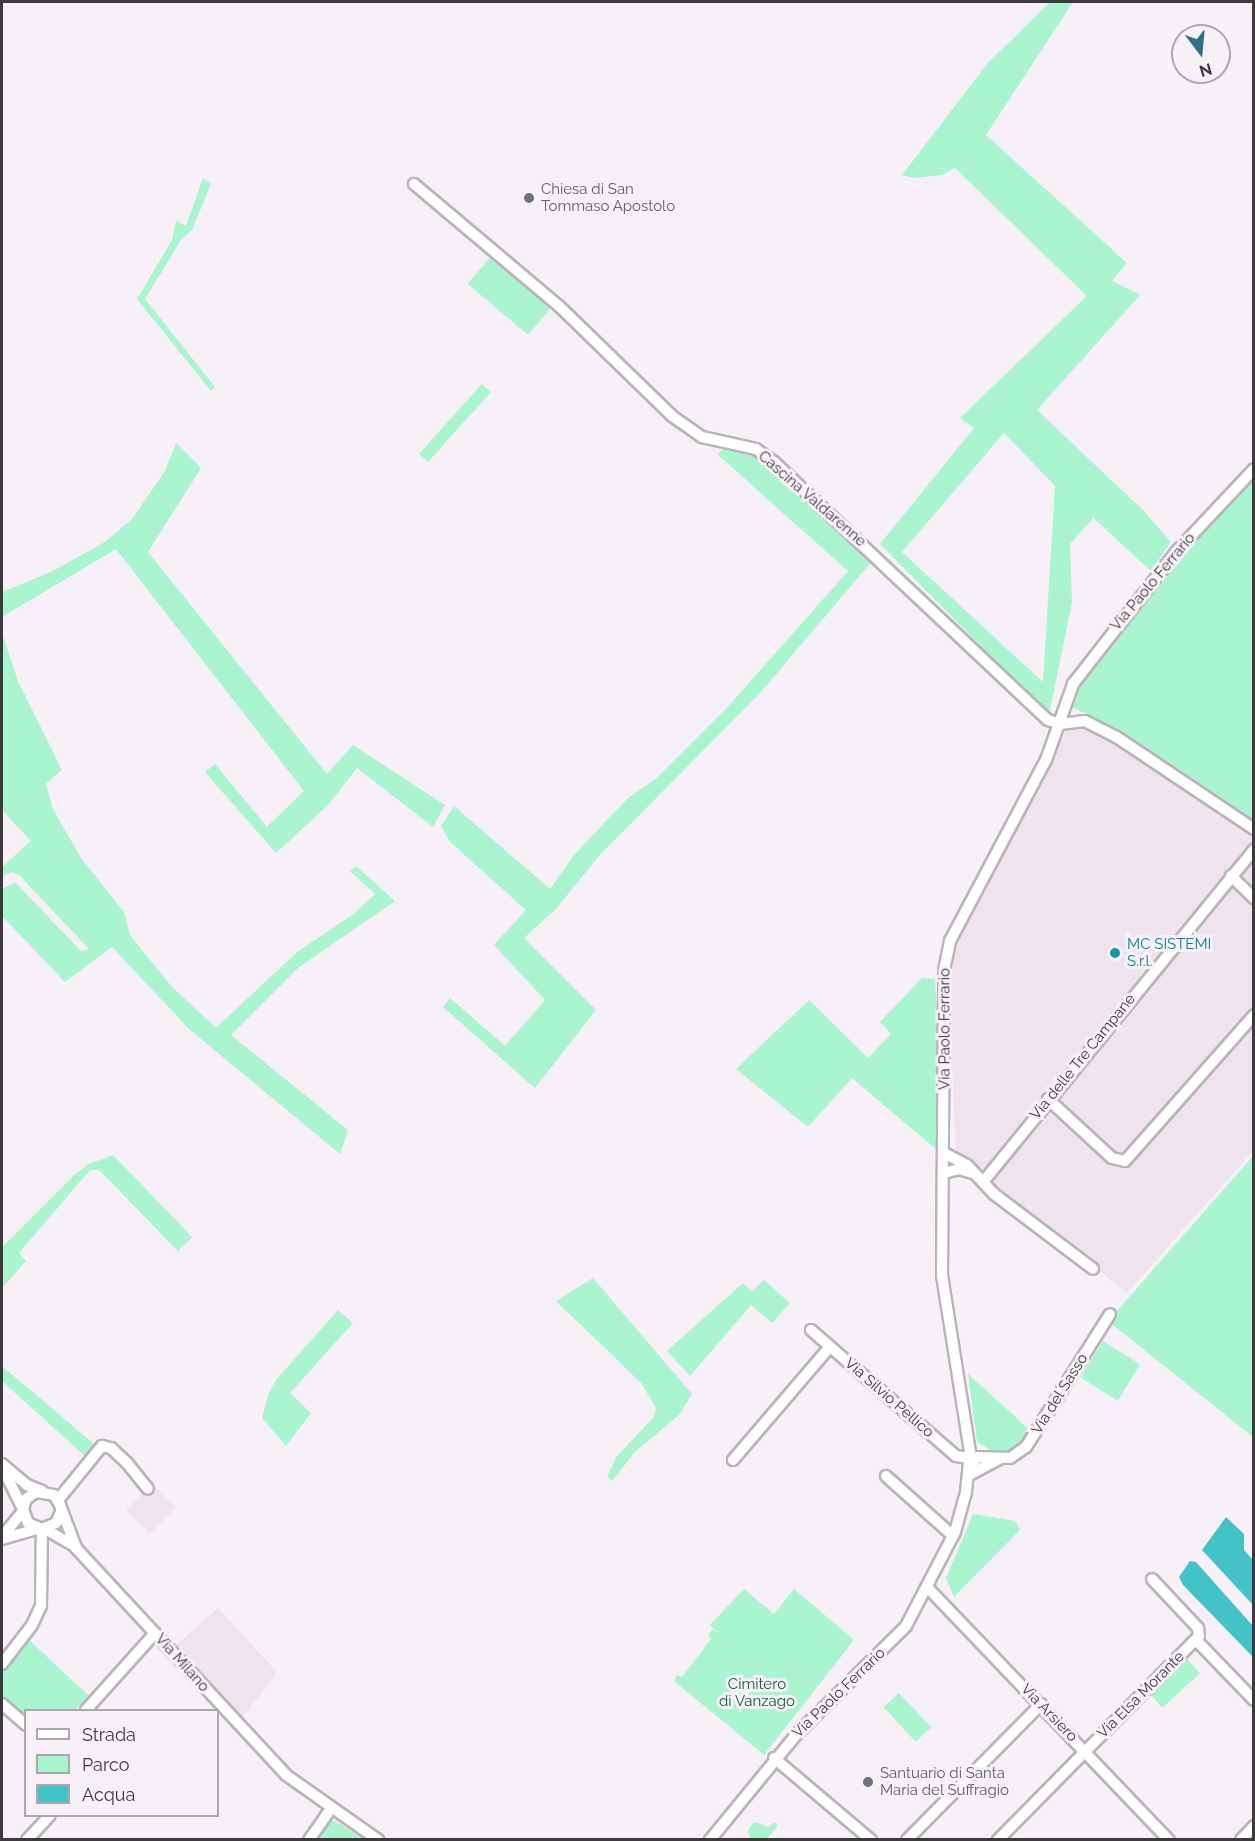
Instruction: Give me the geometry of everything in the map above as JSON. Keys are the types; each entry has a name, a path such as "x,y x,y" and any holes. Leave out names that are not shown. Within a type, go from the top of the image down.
{"street":[{"name":"Cascina Valdarenne","path":"414,183 559,306 672,416 702,437 756,449 774,462 1048,720 1060,724"},
{"name":"Via Paolo Ferrario","path":"710,1839 774,1758 900,1632 927,1587 953,1536 971,1467 969,1438 942,1276 944,970 950,941 1046,760 1073,684 1086,664 1177,551 1254,469"},
{"path":"1060,724 1085,721 1115,735 1254,829"},
{"name":"Via delle Tre Campane","path":"983,1182 1048,1099 1254,850"},
{"path":"1231,876 1254,898"},
{"path":"1048,1099 1112,1158 1125,1161 1254,1016"},
{"path":"944,1153 961,1160 983,1182 1093,1269"},
{"path":"944,1173 959,1169 974,1173"},
{"name":"Via del Sasso","path":"971,1467 1016,1455 1031,1442 1110,1314"},
{"name":"Via Silvio Pellico","path":"811,1330 971,1467"},
{"path":"733,1460 830,1347"},
{"path":"969,1438 982,1455"},
{"path":"58,1500 102,1446 127,1463 148,1489"},
{"path":"971,1467 974,1458 982,1455 999,1459"},
{"path":"2,1466 27,1485 58,1500 61,1512 56,1523 2,1538"},
{"path":"2,1466 28,1523 41,1529"},
{"path":"886,1476 953,1536"},
{"path":"2,1538 30,1495 42,1491"},
{"name":"Via Milano","path":"61,1512 76,1548"},
{"path":"2,1664 32,1625 40,1606 41,1529"},
{"name":"Via Milano","path":"41,1529 76,1548 286,1775 378,1839"},
{"name":"Via Elsa Morante","path":"998,1839 1196,1640 1197,1628 1152,1579"},
{"name":"Via Arsiero","path":"927,1587 1169,1839"},
{"path":"87,1709 155,1633"},
{"name":"Via Elsa Morante","path":"1196,1640 1254,1700"},
{"path":"2,1704 24,1723"},
{"path":"908,1839 1041,1704"},
{"path":"774,1758 871,1839"},
{"path":"309,1839 331,1808"},
{"path":"27,1839 46,1817"},
{"path":"1241,1839 1254,1826"}],"shaded area":[{"path":"1089,726 1111,736 1253,835 1253,1151 1127,1293 956,1154 948,977 959,937 1066,731"},
{"path":"152,1483 176,1507 150,1533 126,1509"},
{"path":"218,1608 277,1672 239,1722 173,1648"}],"green space":[{"path":"1050,2 1073,2 986,135 1127,263 1112,281 1140,295 1037,410 1144,511 1171,542 1151,571 1093,518 1070,544 1072,603 1049,715 880,544 974,428 960,418 1087,296 955,168 942,175 913,178 902,175 987,64","holes":["1004,433 1055,486 1043,682 902,552"]},
{"path":"203,178 211,184 192,230 181,240 145,299 215,387 211,391 137,299 172,240 176,221 186,226"},
{"path":"492,255 553,306 528,335 468,284"},
{"path":"482,384 491,392 428,462 419,454"},
{"path":"176,443 201,468 148,552 327,774 353,745 445,805 433,827 357,768 328,805 276,853 205,772 215,764 267,827 304,791 116,549 2,617 2,592 51,572 105,542 132,519 165,471"},
{"path":"725,445 755,454 873,560 760,693 598,857 556,909 524,938 596,1010 535,1088 443,1007 450,998 505,1046 545,1000 494,945 526,910 450,842 441,826 454,806 550,889 574,855 627,799 658,777 725,710 848,571 718,455"},
{"path":"1253,471 1253,826 1179,770 1114,728 1064,703 1098,650"},
{"path":"2,633 18,681 62,770 46,784 53,809 81,858 124,912 130,935 172,987 216,1028 296,953 355,913 375,894 350,871 356,866 395,901 298,968 231,1035 348,1130 340,1154 189,1029 112,947 65,982 2,916 2,889 15,882 81,951 89,949 20,876 12,872 2,876 2,867 31,841 2,810"},
{"path":"922,978 935,979 940,1063 938,1151 852,1078 808,1127 736,1069 809,1000 868,1058 891,1034 880,1022"},
{"path":"113,1155 192,1237 178,1251 99,1170 90,1170 19,1253 26,1261 2,1288 2,1247 74,1175 89,1164"},
{"path":"1253,1156 1253,1437 1108,1321"},
{"path":"593,1278 692,1394 679,1415 635,1452 612,1481 607,1477 617,1456 654,1417 656,1408 642,1384 556,1301"},
{"path":"764,1280 790,1303 772,1323 751,1305 690,1376 667,1351 743,1283 752,1291"},
{"path":"338,1310 353,1323 290,1393 311,1413 286,1446 262,1418 268,1395 276,1380"},
{"path":"1103,1341 1140,1364 1118,1401 1080,1377"},
{"path":"2,1366 94,1444 85,1456 2,1381"},
{"path":"968,1374 1032,1432 1014,1452 1001,1456 977,1442"},
{"path":"973,1514 1015,1521 1020,1530 954,1597 946,1578"},
{"name":"Cimitero di Vanzago","path":"744,1589 774,1614 794,1589 854,1640 764,1755 674,1681 677,1675 682,1677 711,1639 708,1635 713,1629 719,1634 710,1625"},
{"path":"26,1637 89,1696 76,1709 24,1709 24,1719 2,1698 2,1670"},
{"path":"1187,1659 1200,1673 1163,1708 1150,1694"},
{"path":"899,1693 931,1727 916,1742 884,1707"},
{"path":"332,1821 337,1822 363,1839 317,1839"},
{"path":"754,1822 769,1827 774,1822 778,1825 767,1839 750,1839 748,1830"}],"water":[{"path":"1226,1517 1244,1534 1244,1550 1253,1560 1253,1605 1202,1550"},
{"path":"1190,1561 1196,1562 1253,1626 1253,1657 1183,1585 1179,1577"}],"place":[{"name":"Chiesa di San Tommaso Apostolo","path":"529,198"},
{"name":"MC SISTEMI S.r.l.","path":"1115,953"},
{"name":"Santuario di Santa Maria del Suffragio","path":"868,1782"}]}
